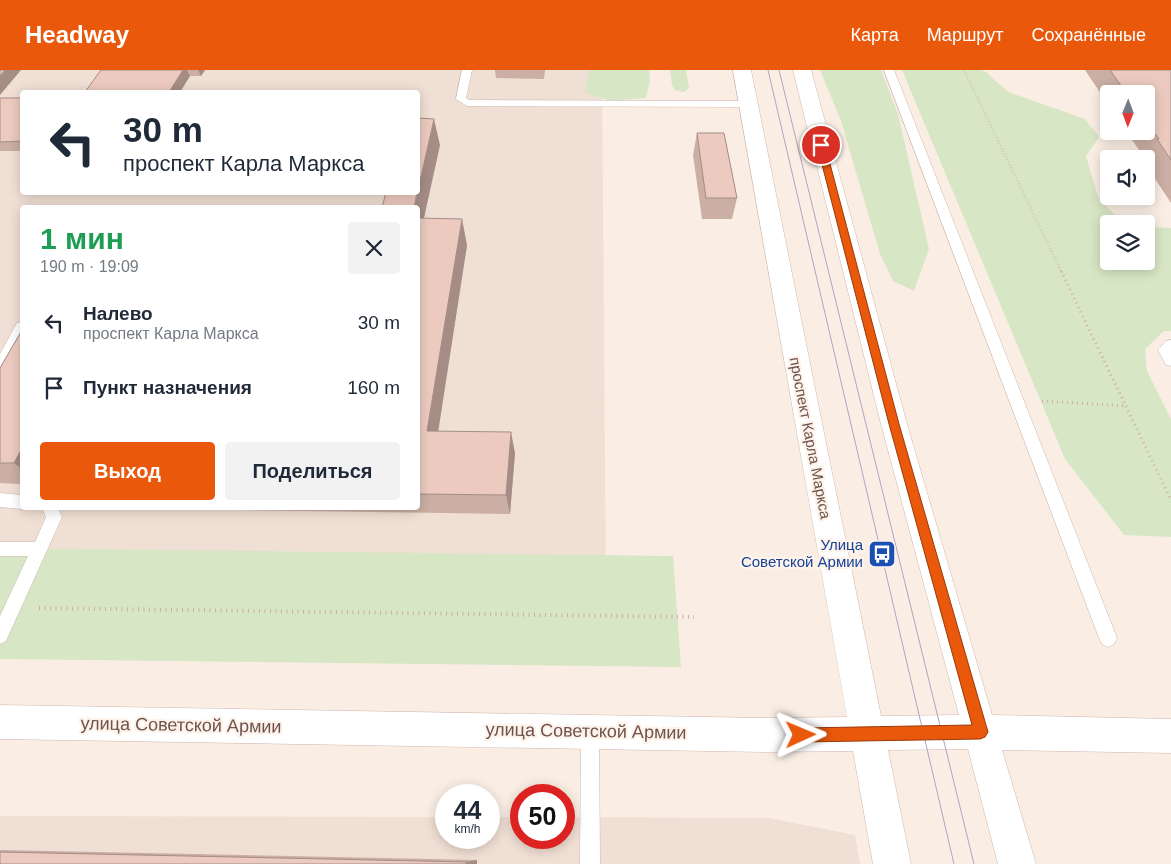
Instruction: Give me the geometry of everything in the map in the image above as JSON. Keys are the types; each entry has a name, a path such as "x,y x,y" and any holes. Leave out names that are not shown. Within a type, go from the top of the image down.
{"main road":[{"name":"проспект Карла Маркса","path":"742,70 892,864"},
{"path":"802,70 894,424 1017,864"},
{"name":"улица Советской Армии","path":"0,722 767,735 980,732 1171,736"}],"lane":[{"path":"467,70 461,99 467,103 748,104"},
{"path":"890,70 1108,638"},
{"path":"0,366 20,331"},
{"path":"1171,345 1165,350 1171,361"},
{"path":"0,500 20,502"},
{"path":"0,635 54,516 51,510"},
{"path":"0,549 40,549"},
{"path":"590,731 590,864"}],"path":[{"path":"964,70 1171,500"},
{"path":"1017,400 1126,406"},
{"path":"14,607 694,617"}],"shaded area":[{"path":"0,70 602,70 606,594 0,580"},
{"path":"0,816 435,817 435,849 500,849 500,817 510,817 510,849 575,849 575,817 769,818 855,835 860,864 0,864"}],"green space":[{"path":"589,70 649,70 650,81 646,98 610,101 585,92"},
{"path":"670,70 686,70 689,88 684,92 675,90 672,85"},
{"path":"820,70 881,70 898,114 929,249 914,291 893,281 880,254 841,121"},
{"path":"902,70 981,70 986,72 1008,92 1085,119 1099,137 1086,156 1100,199 1100,205 1105,205 1115,215 1100,215 1100,270 1155,270 1155,227 1171,228 1171,331 1164,331 1145,349 1147,371 1171,419 1171,537 1124,535 1065,459"},
{"path":"0,548 673,556 681,667 0,659"}],"building":[{"path":"101,70 183,70 170,90 86,90"},
{"path":"1110,70 1171,70 1171,160 1155,134 1155,85 1121,85"},
{"path":"0,98 20,98 20,141 0,142"},
{"path":"420,118 434,119 420,181"},
{"path":"697,133 724,133 737,198 706,198"},
{"path":"385,195 416,195 415,205 383,205"},
{"path":"420,218 462,219 427,431 511,432 506,495 420,494"},
{"path":"20,333 20,452 14,463 0,463 0,368"},
{"path":"0,852 466,862 466,864 0,864"}],"tram line":[{"path":"768,70 954,864"},
{"path":"779,70 974,864"}],"place":[{"name":"Улица Советской Армии","path":"882,554"}],"route":[{"path":"801,735 980,732 894,424 821,145"}]}
